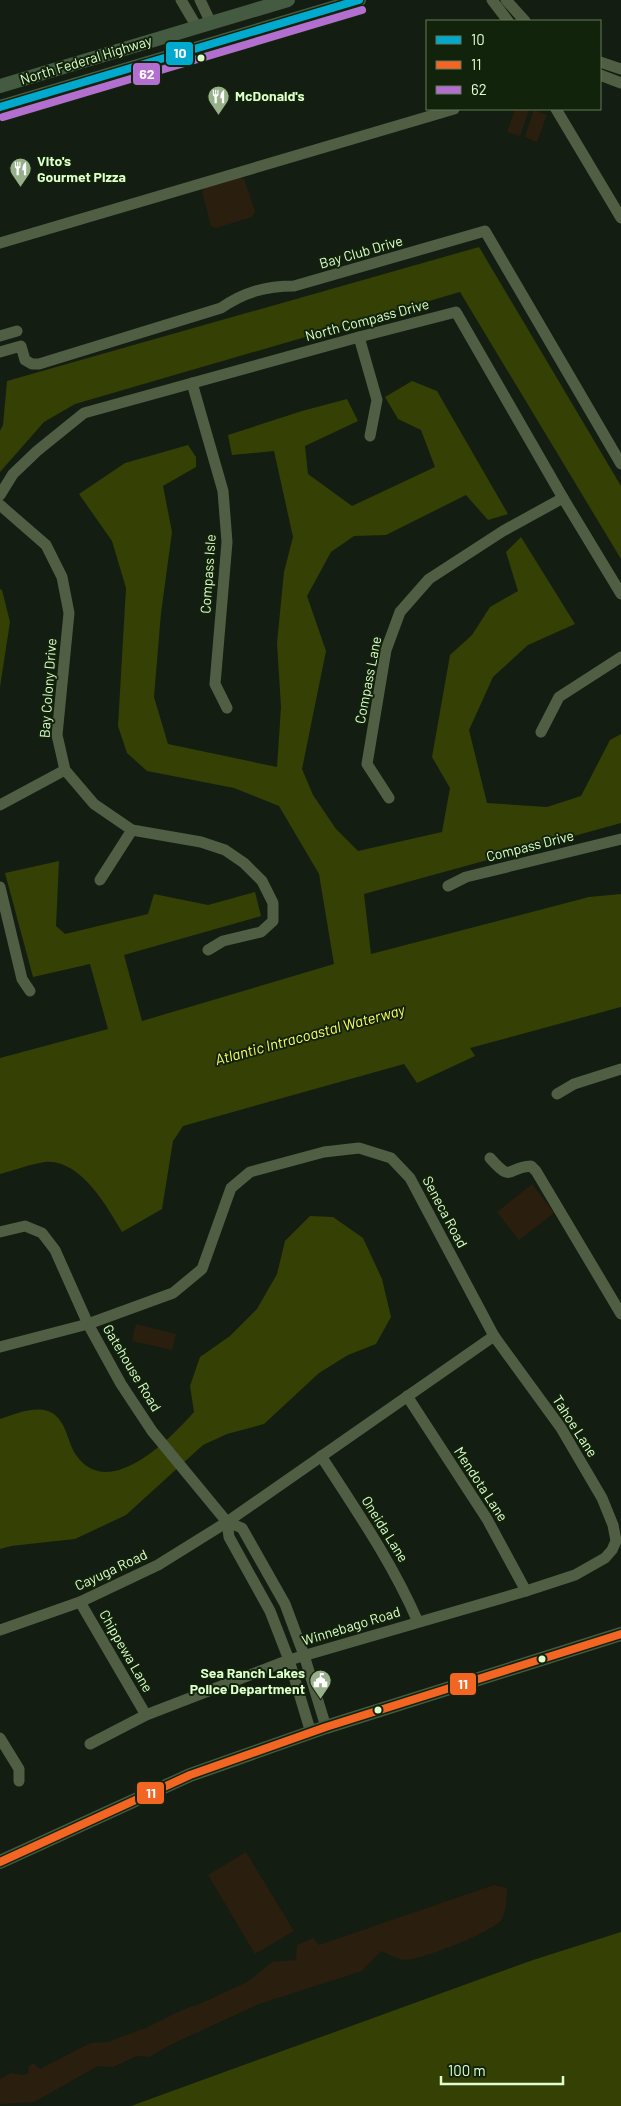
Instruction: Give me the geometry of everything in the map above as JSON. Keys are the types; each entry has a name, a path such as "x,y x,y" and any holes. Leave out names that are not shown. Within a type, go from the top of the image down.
{"main road":[{"name":"North Federal Highway","path":"0,86 288,0"},
{"name":"North Federal Highway","path":"0,106 359,0"},
{"path":"211,44 213,31 226,19"},
{"path":"190,50 204,37 211,23"},
{"path":"36,96 37,84 52,70"},
{"path":"0,1862 190,1775 326,1727 621,1634"}],"street":[{"path":"181,0 197,27"},
{"path":"200,0 211,23"},
{"path":"492,0 507,20"},
{"path":"506,0 524,20"},
{"path":"601,62 621,69"},
{"path":"601,75 621,83"},
{"path":"0,243 451,110"},
{"path":"557,110 621,218"},
{"name":"Bay Club Drive","path":"0,352 21,346 25,360 32,364 38,364 221,308 237,297 262,288 294,286 485,231 621,464"},
{"name":"North Compass Drive","path":"0,495 13,474 37,451 84,414 358,336 456,312 562,498 621,594"},
{"path":"0,336 17,331"},
{"path":"358,336 378,400 370,436"},
{"name":"Compass Isle","path":"192,383 223,491 227,542 215,684 227,708"},
{"name":"Compass Lane","path":"389,798 367,764 386,650 400,612 429,578 503,531 562,498"},
{"name":"Bay Colony Drive","path":"0,505 46,545 62,577 69,613 57,735 65,770 94,804 132,830 201,842 225,850 244,863 262,881 273,903 273,921 261,932 223,941 208,950"},
{"path":"541,732 559,697 621,658"},
{"path":"0,805 65,770"},
{"path":"100,880 132,830"},
{"name":"Compass Drive","path":"448,886 466,878 621,839"},
{"path":"0,887 22,979 30,991"},
{"path":"557,1094 574,1084 621,1069"},
{"name":"Seneca Road","path":"88,1324 173,1293 202,1269 231,1188 250,1172 324,1152 359,1148 391,1158 410,1178 494,1336"},
{"path":"490,1158 501,1171 509,1173 525,1166 531,1166 536,1171 621,1314"},
{"name":"Gatehouse Road","path":"0,1232 25,1226 42,1232 55,1250 88,1324 121,1384 152,1431 227,1522 242,1528 259,1555 285,1604 304,1655 326,1727"},
{"path":"0,1347 88,1324"},
{"path":"227,1522 494,1336"},
{"name":"Tahoe Lane","path":"494,1336 561,1428 602,1498 613,1526 616,1541"},
{"name":"Mendota Lane","path":"406,1396 486,1519 526,1591"},
{"name":"Oneida Lane","path":"320,1456 379,1546 403,1587 418,1622"},
{"name":"Gatehouse Road","path":"227,1522 229,1537 270,1611 289,1660 310,1733"},
{"name":"Cayuga Road","path":"0,1630 80,1602 158,1565 227,1522"},
{"name":"Winnebago Road","path":"90,1744 146,1714 289,1660 575,1575 605,1558 616,1541"},
{"name":"Chippewa Lane","path":"80,1602 146,1714"},
{"path":"0,1738 19,1770 19,1781"}],"shaded area":[{"path":"515,110 529,110 520,136 507,132"},
{"path":"534,110 547,115 537,142 525,137"},
{"path":"240,178 244,179 255,211 252,217 216,228 211,226 202,192 205,187"},
{"path":"532,1184 554,1213 519,1240 497,1212"},
{"path":"136,1324 176,1334 172,1350 132,1341"},
{"path":"246,1852 294,1931 255,1954 208,1875"},
{"path":"494,1885 507,1888 506,1904 502,1919 486,1931 441,1950 406,1960 381,1951 362,1971 259,2004 172,2044 149,2057 137,2056 113,2067 98,2066 34,2102 0,2104 0,2079 11,2073 23,2075 29,2073 28,2067 33,2063 40,2069 90,2043 107,2042 146,2028 249,1981 272,1962 296,1960 297,1945 313,1938 319,1945"}],"water":[{"path":"479,247 621,486 621,559 460,292 75,404 44,422 0,472 0,431 3,425 7,381"},
{"name":"Atlantic Intracoastal Waterway","path":"412,381 437,391 508,514 488,520 466,495 386,535 354,536 331,552 307,596 326,651 302,769 313,795 336,829 358,851 442,832 450,788 432,757 450,655 472,635 490,607 518,591 506,552 521,537 575,624 528,645 493,677 469,730 487,803 547,807 581,796 610,740 621,734 621,823 364,894 371,954 589,897 621,894 621,1007 470,1048 475,1056 417,1083 404,1064 183,1126 173,1141 162,1209 122,1232 101,1198 81,1176 70,1168 58,1163 45,1162 0,1174 0,1058 108,1029 90,964 33,977 5,873 59,861 56,926 65,934 148,914 154,894 208,905 255,892 261,916 124,955 142,1021 334,964 319,874 279,806 234,788 147,771 127,753 118,726 126,588 112,541 79,494 125,463 188,445 196,457 196,467 163,486 172,532 161,613 154,697 168,744 277,767 281,707 277,643 284,572 293,537 274,451 232,455 228,435 302,411 347,399 358,421 305,446 308,474 352,506 435,467 421,430 398,419 385,397"},
{"path":"0,589 2,590 10,622 0,687"},
{"path":"310,1216 333,1217 363,1238 382,1279 391,1317 376,1344 348,1355 319,1373 264,1424 227,1434 203,1445 126,1515 75,1539 11,1546 0,1549 0,1419 20,1412 35,1410 42,1410 55,1415 65,1429 76,1455 90,1468 105,1472 122,1469 155,1450 194,1412 190,1386 200,1357 230,1336 257,1309 277,1274 285,1241"},
{"path":"621,1932 621,2106 131,2106 533,1960"}],"transit line":[{"name":"10","path":"0,107 359,0"},
{"name":"62","path":"3,117 362,10"},
{"name":"11","path":"0,1862 190,1775 326,1727 621,1634"}],"place":[{"name":"McDonald's","path":"219,115"},
{"name":"Vito's Gourmet Pizza","path":"21,188"},
{"name":"Sea Ranch Lakes Police Department","path":"321,1700"}]}
